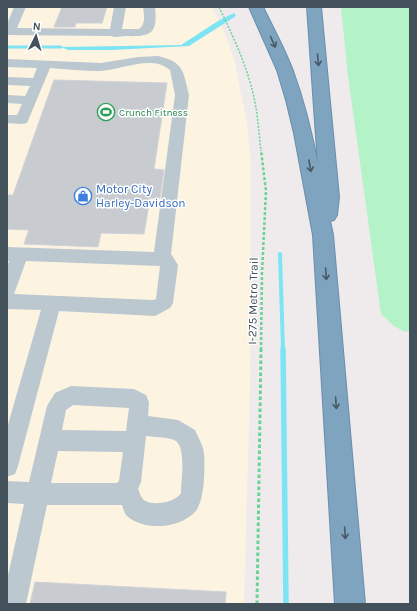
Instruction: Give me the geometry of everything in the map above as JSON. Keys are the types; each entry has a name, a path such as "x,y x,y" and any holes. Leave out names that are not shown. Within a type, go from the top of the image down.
{"highway":[{"path":"256,7 285,70 294,100 303,133 323,235 350,604"},
{"path":"314,7 330,197 323,235"}],"lane":[{"path":"20,7 8,31 115,34 142,33 147,30 151,24 149,7"},
{"path":"115,34 120,7"},
{"path":"7,63 101,67 146,60 162,61 173,66 177,71 182,95 162,259"},
{"path":"7,119 22,120 45,64"},
{"path":"7,81 38,82"},
{"path":"7,99 30,100"},
{"path":"7,291 13,254 165,259 169,265 164,303 155,308 7,301"},
{"path":"8,457 52,303"},
{"path":"7,492 38,494 121,494 127,489 130,482 139,402 134,399 71,395 62,400 57,406 50,440 38,494 14,604"},
{"path":"50,440 178,430 188,438 193,452 192,495 187,504 174,512 145,514 134,508 127,489"}],"path":[{"name":"I-275 Metro Trail","path":"219,7 238,43 256,103 266,191 262,272 257,604"}],"shaded area":[{"path":"7,7 212,7 224,31 234,59 247,123 251,165 250,388 244,604 7,604"}],"green space":[{"path":"341,7 410,7 410,330 405,332 394,326 381,314 348,76"}],"water":[{"path":"234,13 236,16 189,46 112,50 68,50 61,47 181,45 218,21"}],"building":[{"path":"62,7 107,7 102,23 76,23 75,27 54,27"},
{"path":"54,80 167,83 154,169 164,170 160,198 150,198 144,234 101,233 98,247 24,244 29,230 7,229 7,195 13,195"},
{"path":"35,582 226,592 225,604 30,604"}],"waterway":[{"path":"7,47 61,47"},
{"path":"280,254 283,350"},
{"path":"283,349 286,604"}],"place":[{"name":"Crunch Fitness","path":"106,112"},
{"name":"Motor City Harley-Davidson","path":"83,196"}]}
